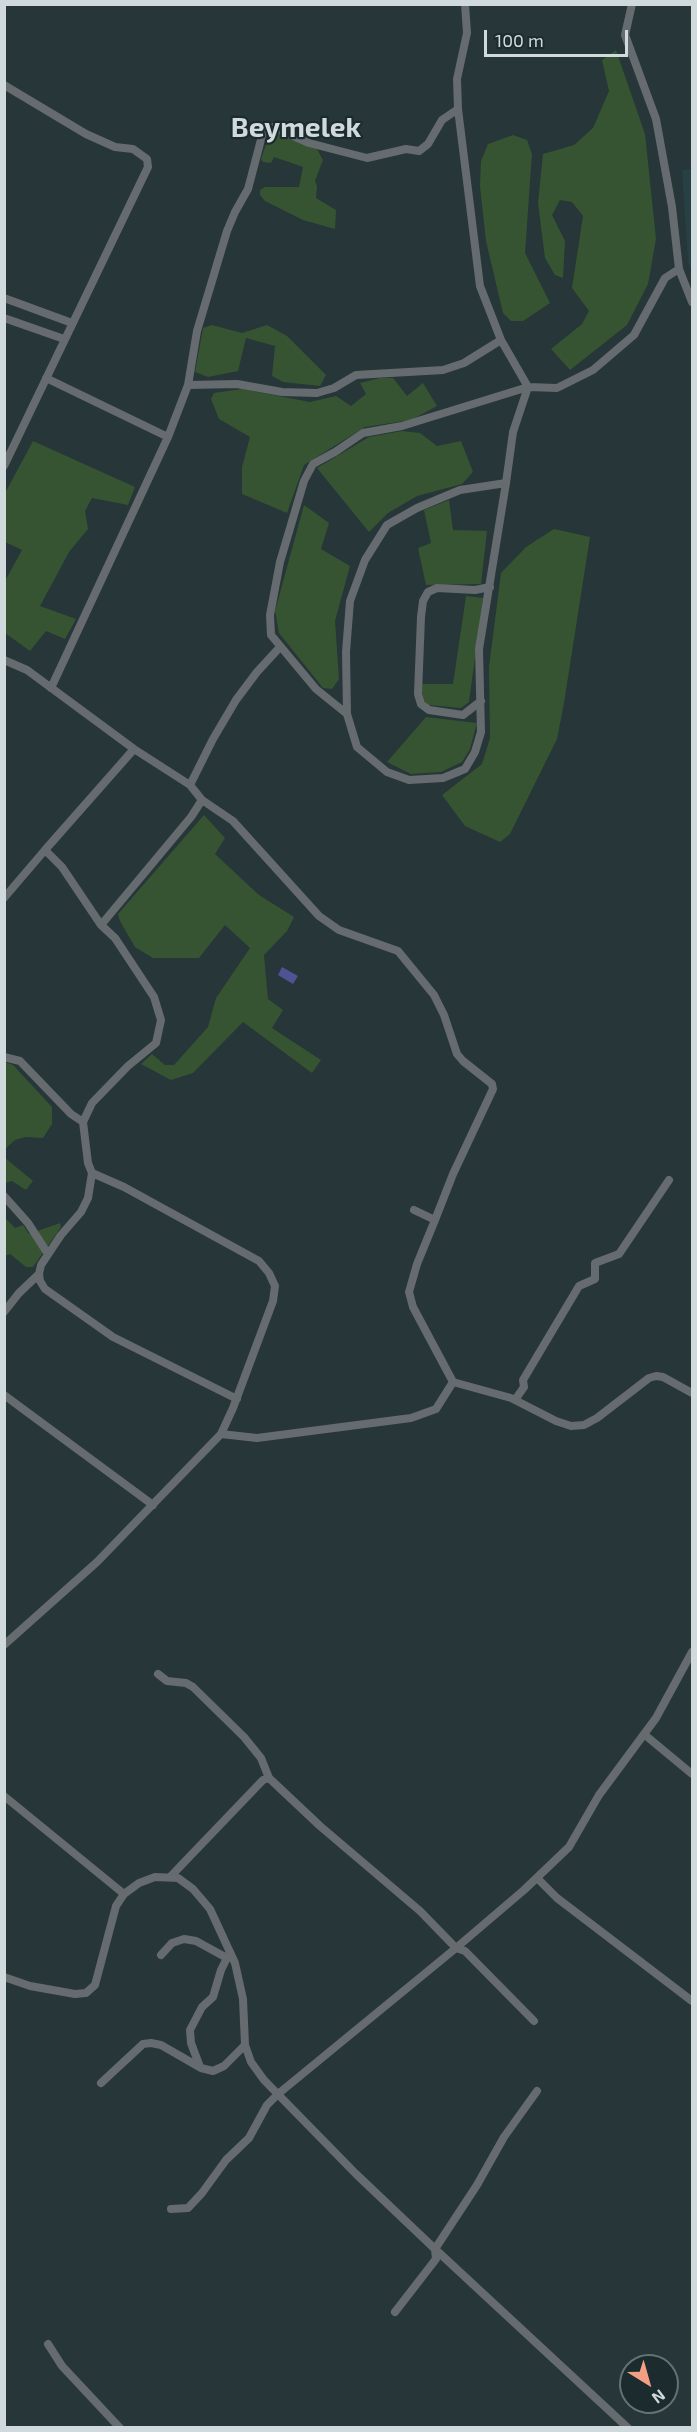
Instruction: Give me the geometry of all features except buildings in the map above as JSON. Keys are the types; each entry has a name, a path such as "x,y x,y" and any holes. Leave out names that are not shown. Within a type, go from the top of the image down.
{"street":[{"path":"465,4 467,33 457,79 458,109 480,286 501,340 528,387 513,432 506,483 490,587 478,649 481,732 476,752 465,769 443,778 409,780 387,772 357,747 347,714 346,652 350,601 365,560 387,525 417,508 460,490 506,483"},
{"path":"632,4 625,35 656,119 672,207 679,269 693,302"},
{"path":"4,85 86,134 115,147 133,150 147,159 148,167 4,466"},
{"path":"51,688 168,437 188,385 197,331 227,231 248,189 263,132 273,127 309,143 367,158 406,149 419,151 428,144 442,120 458,109"},
{"path":"347,714 316,689 271,635 270,615 280,562 304,481 313,464 363,433 402,426 528,387 558,387 593,370 634,335 665,278 679,269"},
{"path":"4,298 72,322"},
{"path":"4,318 64,339"},
{"path":"188,385 237,384 282,392 317,393 334,388 356,375 443,370 464,363 501,340"},
{"path":"46,378 168,437"},
{"path":"481,701 463,715 429,710 421,704 418,694 421,617 423,601 428,592 437,588 475,590 490,587"},
{"path":"190,785 236,700 280,647"},
{"path":"4,660 27,670 134,749 190,785 202,800 233,821 320,916 339,930 398,951 434,995 463,1062 492,1084 493,1089 453,1174 417,1264 409,1292 412,1307 453,1382 515,1400 571,1426 584,1425 597,1418 649,1378 656,1376 663,1377 693,1393"},
{"path":"4,898 134,749"},
{"path":"101,925 191,817 202,800"},
{"path":"4,1312 19,1293 39,1274 48,1254 81,1212 88,1198 92,1173 88,1163 83,1122 92,1102 128,1066 156,1043 161,1020 154,997 115,938 101,925 62,867 45,850"},
{"path":"4,1057 20,1061 71,1114 83,1122"},
{"path":"4,1645 97,1562 220,1434 237,1399 273,1301 275,1286 269,1273 259,1261 124,1187 92,1173"},
{"path":"515,1400 524,1387 523,1380 579,1286 595,1279 595,1263 619,1254 669,1180"},
{"path":"4,1196 28,1223 48,1254"},
{"path":"414,1210 435,1220"},
{"path":"39,1274 45,1289 113,1337 237,1399"},
{"path":"220,1434 257,1438 411,1418 436,1409 453,1382"},
{"path":"4,1395 153,1505"},
{"path":"171,2209 188,2208 195,2201 226,2160 249,2138 267,2105 278,2094 456,1948 569,1847 599,1795 645,1735 693,1652"},
{"path":"158,1674 168,1681 186,1683 193,1687 244,1737 261,1758 270,1778 320,1827 420,1911 456,1948 465,1951 534,2021"},
{"path":"645,1735 693,1774"},
{"path":"171,1876 263,1780 270,1778"},
{"path":"4,1796 124,1894"},
{"path":"4,1977 30,1986 75,1994 86,1993 95,1985 116,1906 124,1894 139,1883 155,1877 178,1878 193,1889 210,1909 229,1955 235,1963 243,1999 245,2045 251,2062 278,2094 435,2249 627,2427"},
{"path":"537,1878 557,1898 693,2001"},
{"path":"161,1955 172,1943 184,1939 196,1941 229,1955"},
{"path":"201,2068 191,2043 190,2030 202,2007 213,1997 229,1955"},
{"path":"101,2083 143,2044 160,2045 201,2068 213,2071 224,2066 245,2045"},
{"path":"395,2312 436,2259 435,2249 477,2185 504,2137 537,2091"},
{"path":"48,2344 62,2366 120,2427"}],"shaded area":[{"path":"692,169 692,271 688,262 682,170"}],"green space":[{"path":"616,50 645,134 656,239 648,284 627,325 570,370 551,349 582,324 589,311 572,288 583,216 572,202 560,200 552,215 565,241 563,278 555,275 545,258 538,203 543,154 574,145 593,128 609,91 602,60"},
{"path":"277,132 317,149 323,160 315,181 316,198 336,210 335,229 303,220 265,201 260,195 260,190 265,187 299,187 303,167 274,157 271,163 263,162 261,159 270,133"},
{"path":"513,135 527,140 532,154 525,253 550,303 523,321 511,321 503,313 486,241 480,186 481,161 488,144"},
{"path":"212,325 242,333 267,325 287,336 326,375 320,386 283,382 272,376 275,346 246,338 238,371 208,377 195,372 203,328"},
{"path":"380,378 393,378 407,396 423,383 437,406 411,420 365,427 304,465 287,513 242,494 242,467 250,437 219,419 211,399 214,393 242,389 310,402 336,396 351,406 366,394 360,383"},
{"path":"402,431 420,433 437,446 461,441 473,472 462,484 417,496 388,513 369,532 317,468 369,437"},
{"path":"33,441 135,487 128,505 92,498 85,511 88,529 69,552 40,606 76,619 65,639 46,631 30,651 5,633 5,581 22,550 5,542 4,495"},
{"path":"449,500 453,530 487,531 481,584 426,585 418,548 431,543 424,510"},
{"path":"304,505 329,523 321,549 350,566 335,621 339,679 332,689 323,688 279,633 275,611"},
{"path":"554,529 590,537 564,703 557,739 510,834 500,842 465,826 442,795 482,764 490,738 489,667 501,573 526,547"},
{"path":"466,596 483,598 469,702 461,708 428,705 423,699 421,684 453,684"},
{"path":"426,717 477,723 470,749 462,762 441,772 411,774 387,762"},
{"path":"204,815 225,838 215,854 259,895 294,917 287,931 264,955 268,999 283,1010 272,1028 321,1060 312,1073 243,1022 193,1073 171,1080 141,1064 152,1054 165,1065 174,1065 208,1027 216,998 250,948 225,925 199,958 153,958 135,947 120,921 118,914"},
{"path":"5,1062 13,1065 52,1107 52,1124 43,1138 25,1137 15,1140 5,1149"},
{"path":"4,1157 33,1181 26,1190 12,1181 5,1183"},
{"path":"4,1217 15,1228 23,1225 29,1234 60,1223 61,1227 33,1267 26,1267 10,1254 5,1256"}],"water":[{"path":"282,967 298,976 293,984 278,975"}],"district":[{"name":"Beymelek","path":"296,128"}]}
